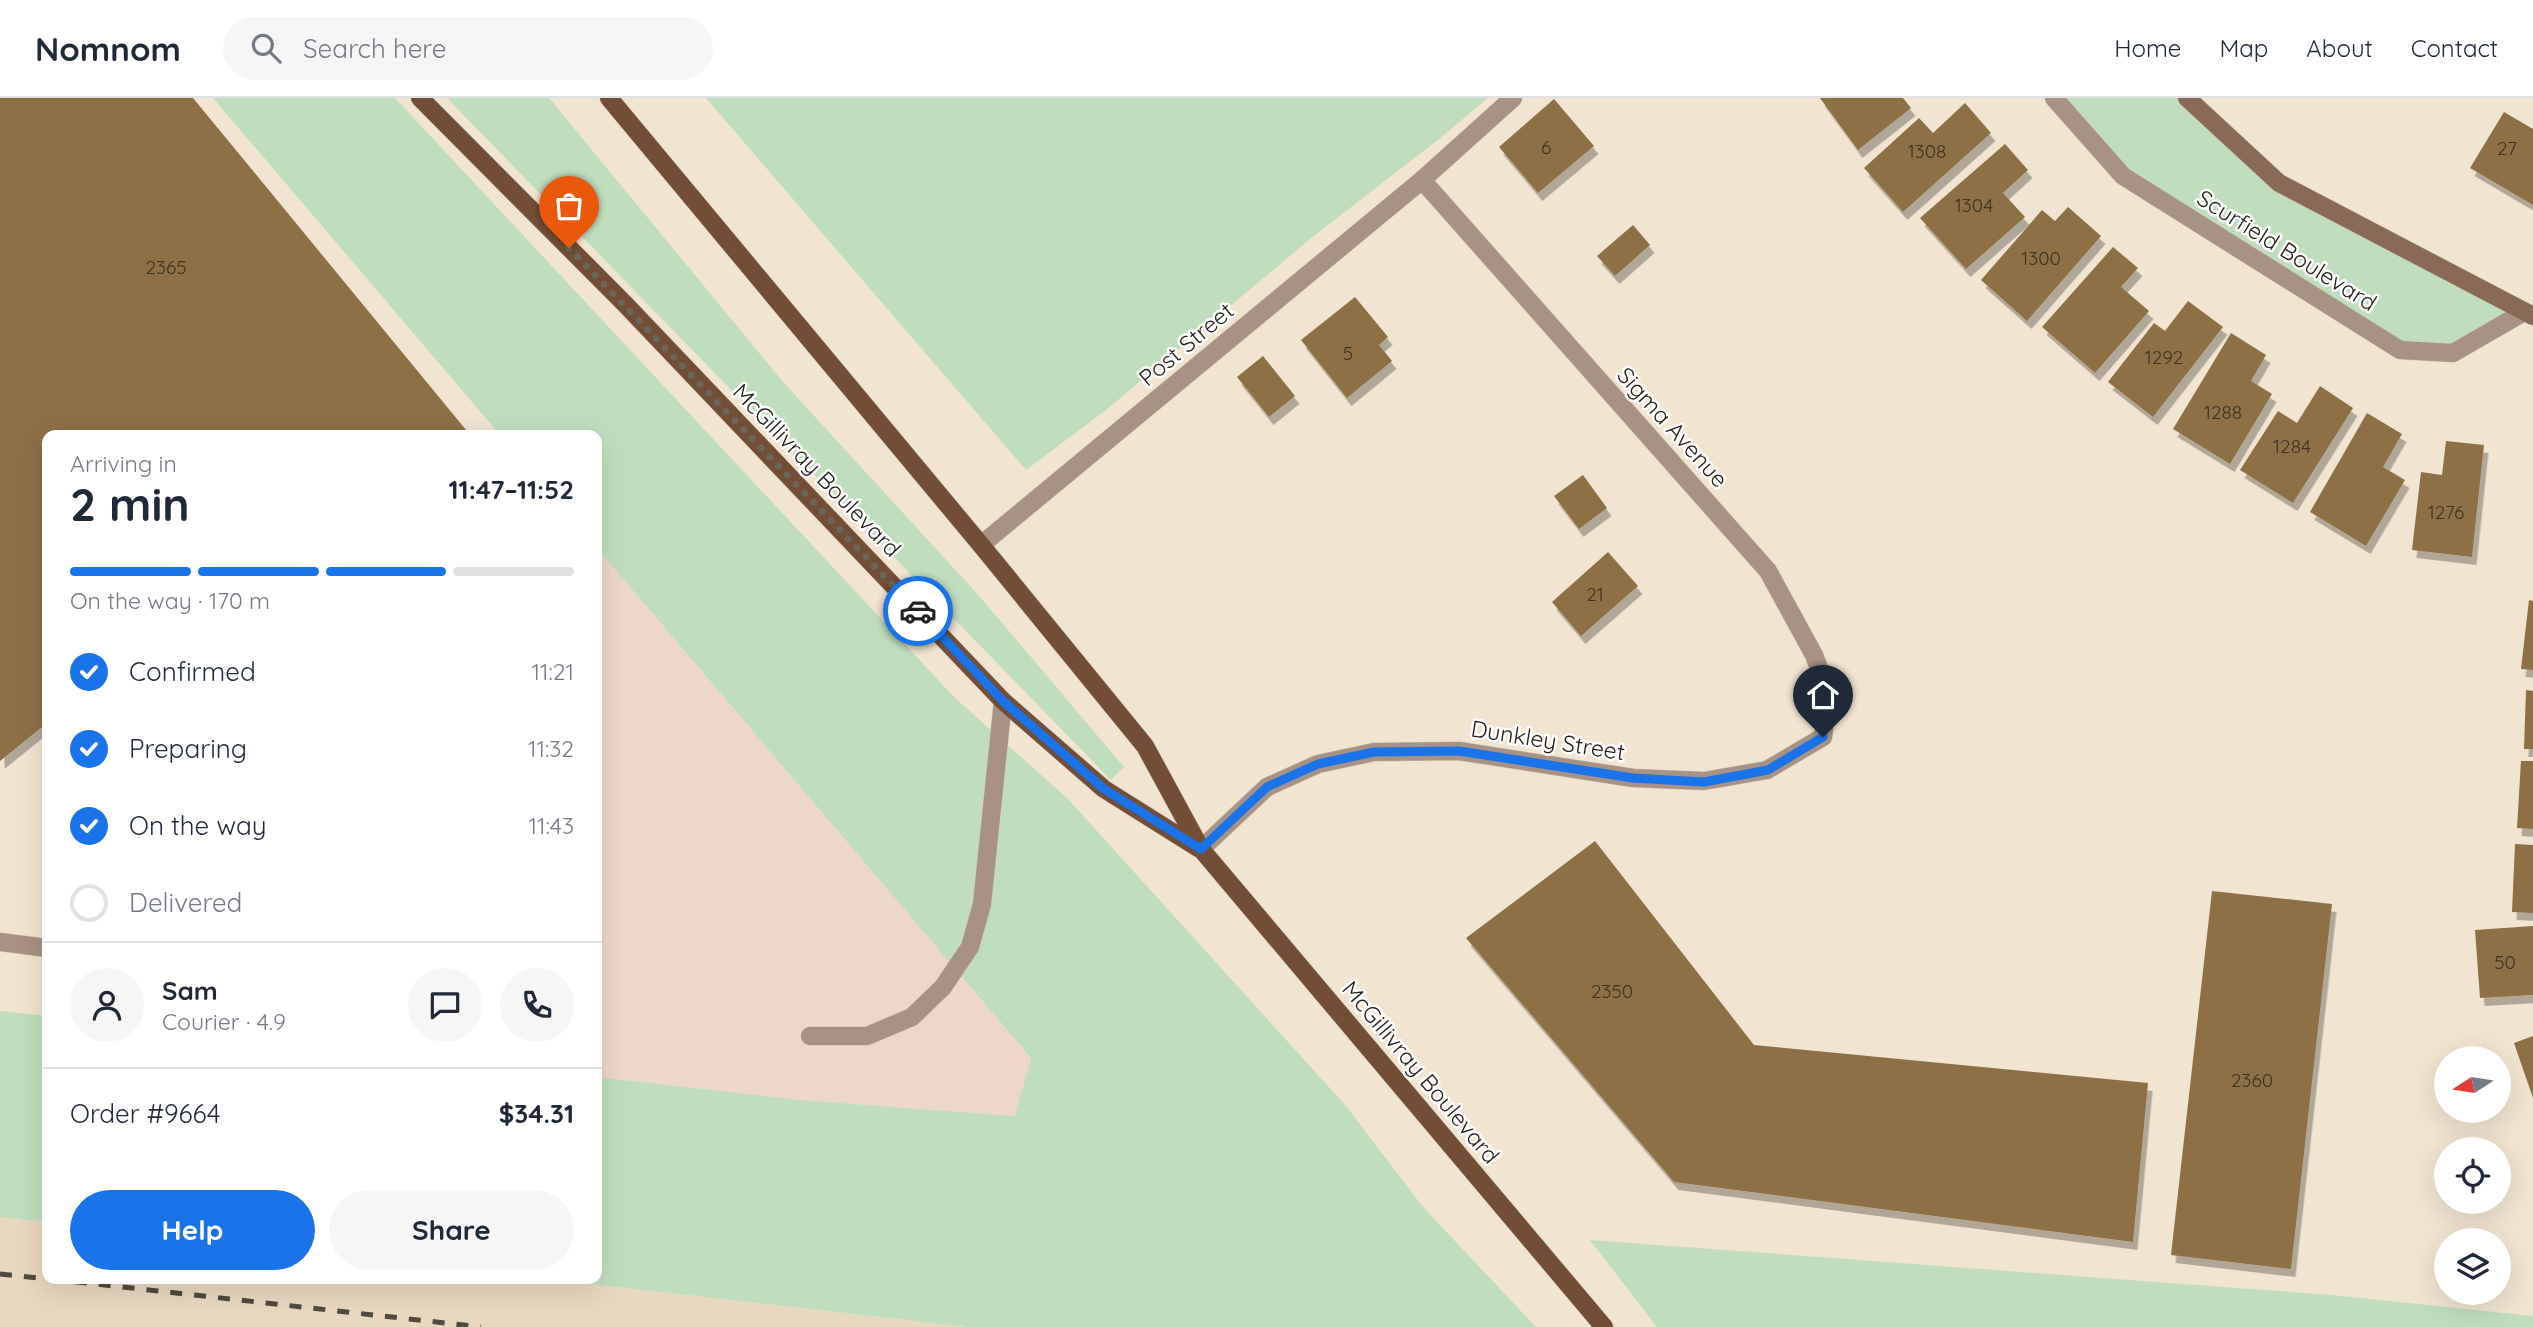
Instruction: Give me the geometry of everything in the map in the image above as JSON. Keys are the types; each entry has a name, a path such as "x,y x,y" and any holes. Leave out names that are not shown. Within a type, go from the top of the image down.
{"main road":[{"name":"McGillivray Boulevard","path":"420,98 625,304 1003,701 1104,789 1201,849"},
{"name":"McGillivray Boulevard","path":"609,98 1145,746 1201,849 1604,1327"}],"street":[{"name":"Post Street","path":"981,545 1422,180 1513,98"},
{"name":"Scurfield Boulevard","path":"2054,98 2123,176 2400,350 2453,353 2528,314"},
{"name":"Scurfield Boulevard","path":"2187,98 2279,183 2528,314"},
{"name":"Sigma Avenue","path":"1422,180 1769,571 1814,655 1829,695 1823,737"},
{"path":"810,1036 867,1036 912,1017 943,987 970,947 982,904 1003,701"},
{"name":"Dunkley Street","path":"1201,849 1267,787 1318,764 1374,752 1459,751 1633,778 1704,782 1768,770 1823,737"},
{"path":"0,942 42,946"}],"shaded area":[{"path":"602,554 1031,1058 1016,1116 801,1100 602,1078"},
{"path":"0,1217 42,1221 42,1284 591,1284 967,1327 0,1327"}],"green space":[{"path":"213,98 395,98 954,697 1068,799 1346,1106 1423,1207 1536,1327 967,1327 591,1284 602,1284 602,1078 801,1100 1015,1116 1031,1058 602,554 602,430 496,430"},
{"path":"447,98 549,98 784,383 981,598 1124,767 1111,780"},
{"path":"706,98 1488,98 1315,235 1106,410 1026,470"},
{"path":"2054,98 2187,98 2279,183 2524,312 2453,353 2400,350 2123,176"},
{"path":"0,1011 42,1015 42,1221 0,1217"},
{"path":"1590,1240 2332,1295 2533,1316 2533,1327 1657,1327"}],"building":[{"path":"0,98 193,98 466,430 42,430 42,727 0,761"},
{"path":"1820,98 1903,98 1911,108 1858,150"},
{"path":"1554,99 1594,146 1538,193 1499,147"},
{"path":"1965,103 1991,133 1903,212 1864,168 1919,118 1933,133"},
{"path":"2504,112 2533,129 2533,205 2470,168"},
{"path":"2005,144 2028,170 2003,193 2025,217 1966,269 1920,218"},
{"path":"2068,207 2101,236 2027,321 1981,280 2042,210 2055,221"},
{"path":"1633,225 1650,245 1615,276 1597,256"},
{"path":"2113,247 2138,268 2121,287 2149,311 2095,373 2042,327"},
{"path":"1355,297 1388,337 1379,345 1392,361 1347,398 1301,340"},
{"path":"2188,301 2223,327 2153,417 2108,382 2154,323 2165,331"},
{"path":"2231,333 2266,355 2251,381 2272,394 2230,464 2173,429"},
{"path":"1263,356 1295,396 1269,417 1237,377"},
{"path":"2320,386 2353,408 2293,503 2240,470 2278,411 2297,423"},
{"path":"2367,413 2402,434 2383,467 2405,480 2366,546 2310,512"},
{"path":"2446,441 2484,445 2472,557 2412,550 2421,472 2442,475"},
{"path":"1583,475 1607,508 1579,529 1554,496"},
{"path":"1608,552 1638,586 1581,636 1552,602"},
{"path":"2529,600 2533,601 2533,670 2521,669"},
{"path":"2526,690 2533,691 2533,749 2524,749"},
{"path":"2521,761 2533,761 2533,829 2517,828"},
{"path":"1595,841 1754,1045 2148,1083 2133,1242 1674,1182 1466,938"},
{"path":"2515,844 2533,845 2533,913 2512,912"},
{"path":"2212,891 2332,904 2291,1269 2171,1255"},
{"path":"2533,926 2533,995 2480,998 2475,930"},
{"path":"2533,1036 2533,1098 2514,1043"}],"railway":[{"path":"0,1274 42,1278"},
{"path":"96,1284 481,1327"}],"way so far":[{"path":"569,248 918,611"}],"route":[{"path":"918,611 1003,701 1104,789 1201,849 1267,787 1318,764 1374,752 1459,751 1633,778 1704,782 1768,770 1823,737"}]}
